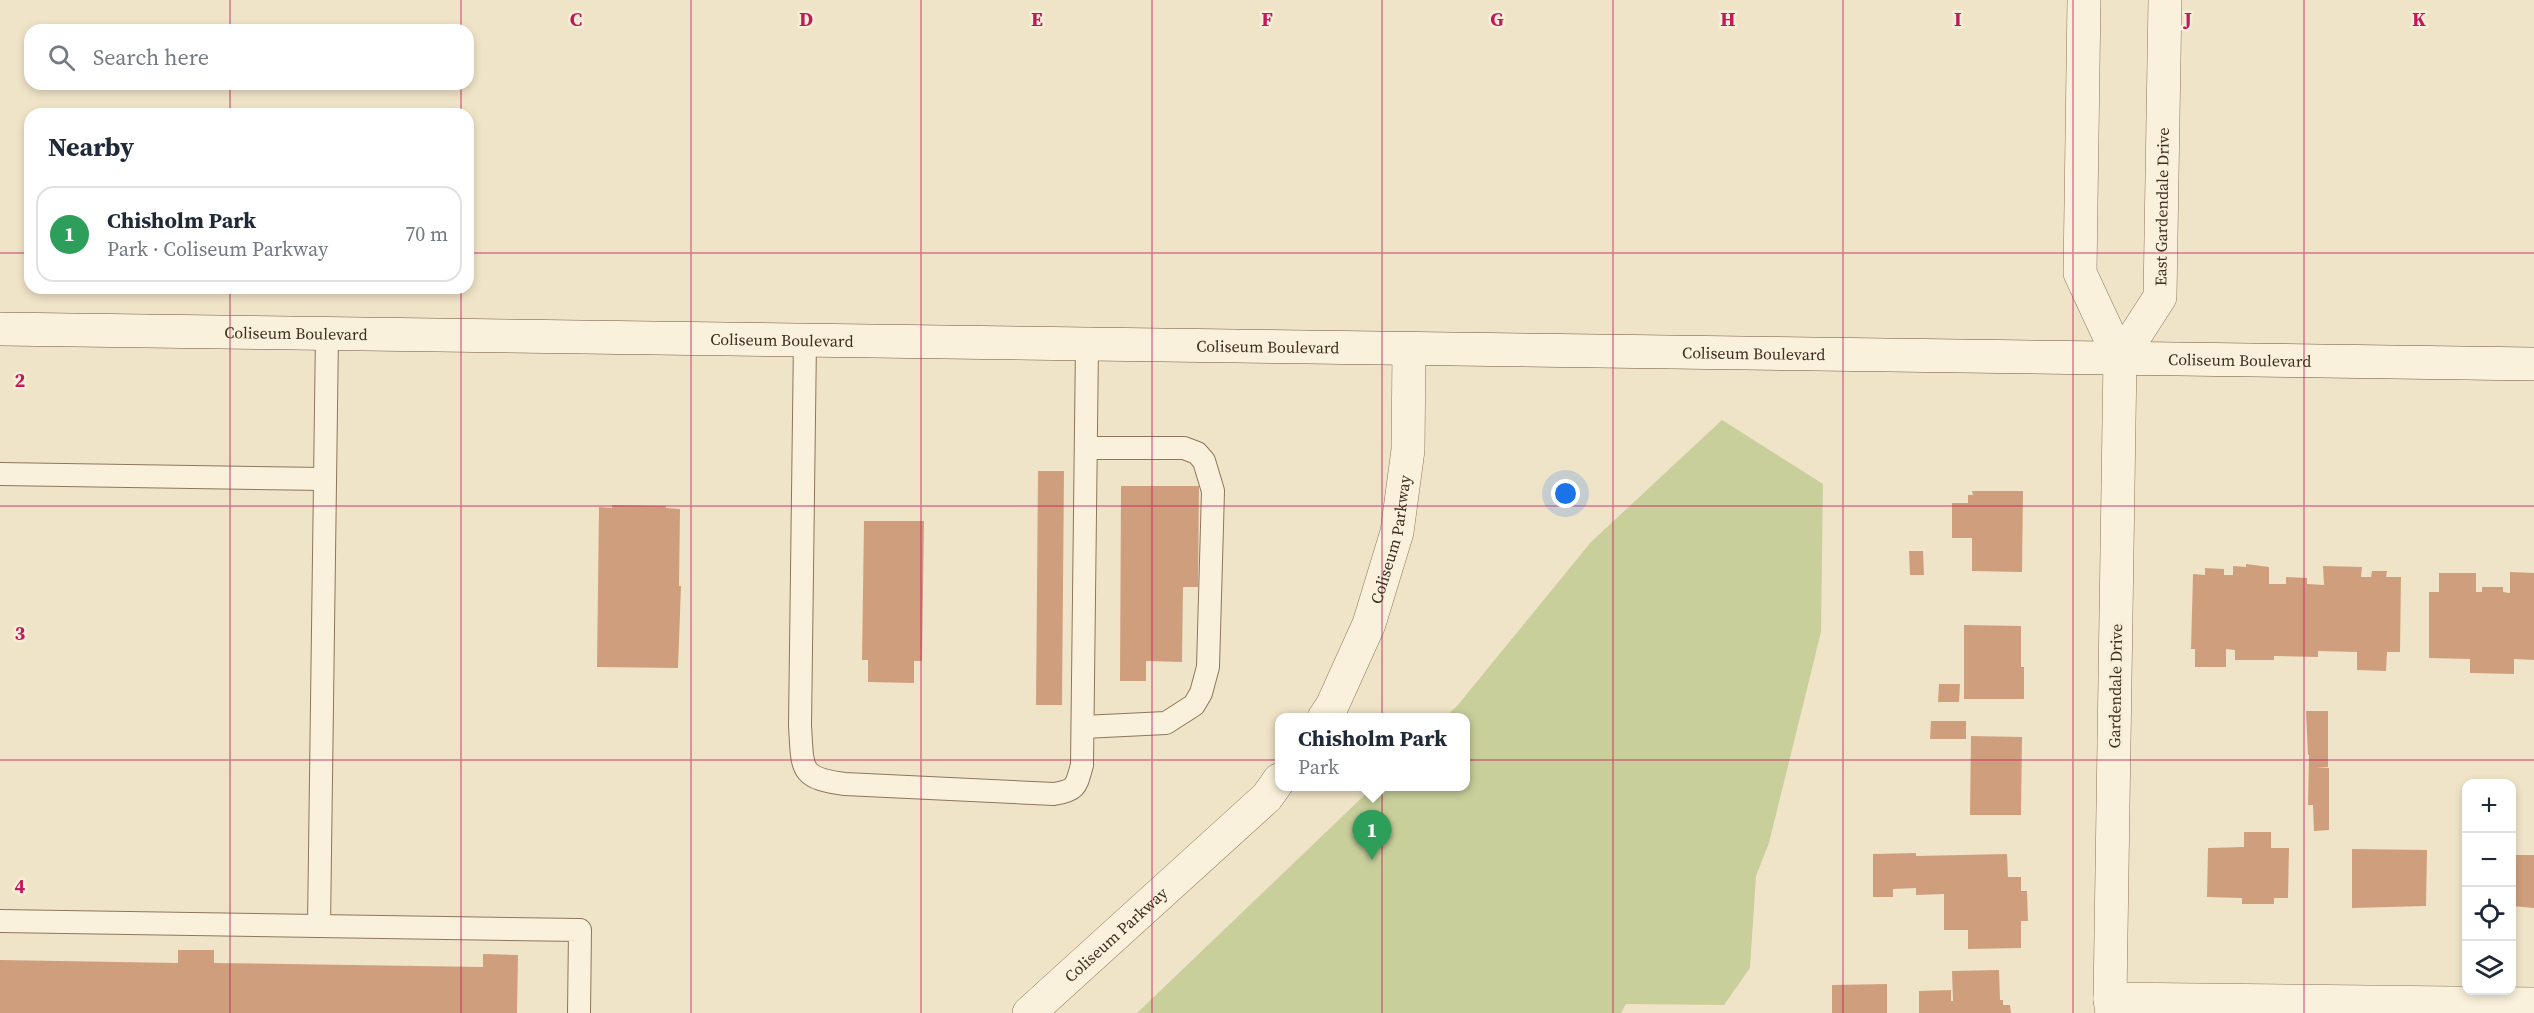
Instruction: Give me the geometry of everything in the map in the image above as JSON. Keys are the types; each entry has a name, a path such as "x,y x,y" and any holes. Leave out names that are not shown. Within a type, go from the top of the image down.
{"main road":[{"path":"2084,0 2080,273 2120,359"},
{"name":"East Gardendale Drive","path":"2120,359 2160,297 2165,0"},
{"name":"Coliseum Boulevard","path":"0,329 2534,364"},
{"name":"Coliseum Parkway","path":"1327,713 1369,624 1398,532 1408,450 1408,349"},
{"name":"Gardendale Drive","path":"2111,1006 2120,359"},
{"name":"Coliseum Parkway","path":"1029,1013 1267,797 1275,786"},
{"path":"2111,1006 2534,1004"}],"lane":[{"path":"319,926 327,334"},
{"path":"805,340 802,765 810,776 823,781 845,784 1054,794 1069,791 1076,786 1082,765 1087,344"},
{"path":"1083,727 1166,723 1194,705 1201,693 1208,667 1213,491 1204,461 1197,453 1184,448 1086,448"},
{"path":"0,474 326,478"},
{"path":"0,921 580,930 579,1013"}],"green space":[{"path":"1722,420 1823,484 1821,632 1769,843 1756,876 1750,968 1724,1005 1626,1004 1621,1013 1137,1013 1369,791 1470,791 1470,713 1449,713 1591,542"}],"building":[{"path":"1038,471 1064,471 1062,705 1036,705"},
{"path":"1121,486 1199,486 1198,587 1183,587 1182,662 1146,661 1146,681 1120,681"},
{"path":"1972,491 2023,491 2022,572 1972,571 1972,538 1952,538 1952,503 1968,503 1968,495 1973,495"},
{"path":"612,505 666,506 666,508 680,509 679,586 681,586 678,668 597,667 599,507 612,508"},
{"path":"864,521 924,521 922,661 914,661 914,683 868,682 868,660 862,660"},
{"path":"1909,551 1923,551 1924,575 1910,575"},
{"path":"2246,564 2269,567 2269,584 2286,584 2286,577 2307,578 2307,584 2324,585 2323,566 2362,567 2361,577 2371,577 2372,571 2387,571 2386,577 2401,577 2400,652 2387,652 2386,671 2357,670 2357,652 2318,651 2318,657 2274,656 2274,660 2235,660 2235,650 2226,649 2226,667 2195,667 2195,649 2191,649 2193,574 2205,575 2205,568 2224,569 2224,575 2233,575 2233,566 2246,567"},
{"path":"2510,572 2534,573 2534,660 2514,659 2514,674 2470,673 2470,659 2429,658 2429,592 2439,592 2439,573 2476,573 2476,592 2482,592 2482,587 2503,587 2503,592 2510,593"},
{"path":"1964,625 2021,626 2024,699 1964,699"},
{"path":"1939,684 1960,684 1959,702 1938,702"},
{"path":"2306,711 2328,711 2328,767 2316,767 2329,768 2329,830 2314,831 2313,805 2308,805 2309,755"},
{"path":"1931,721 1966,721 1966,739 1930,739"},
{"path":"1971,736 2022,737 2021,815 1970,815"},
{"path":"2244,832 2271,832 2271,848 2289,848 2288,898 2274,898 2274,904 2242,904 2242,898 2207,897 2208,848 2244,847"},
{"path":"2352,849 2427,850 2426,906 2352,908"},
{"path":"1916,853 1916,856 2007,854 2008,877 2021,877 2021,891 2027,891 2028,921 2021,921 2021,948 1968,949 1968,930 1944,930 1944,894 1916,895 1916,888 1893,889 1893,897 1873,897 1873,854"},
{"path":"2516,855 2534,855 2534,908 2516,906"},
{"path":"178,950 214,950 214,963 483,967 483,954 518,955 517,1013 0,1013 0,960 178,963"},
{"path":"1999,970 2000,1000 2003,1000 2003,1005 2010,1005 2011,1013 1919,1013 1919,991 1951,990 1951,1001 1953,1001 1952,971"},
{"path":"1887,984 1887,1013 1832,1013 1832,985"}],"place":[{"name":"Chisholm Park","path":"1372,860"}]}
